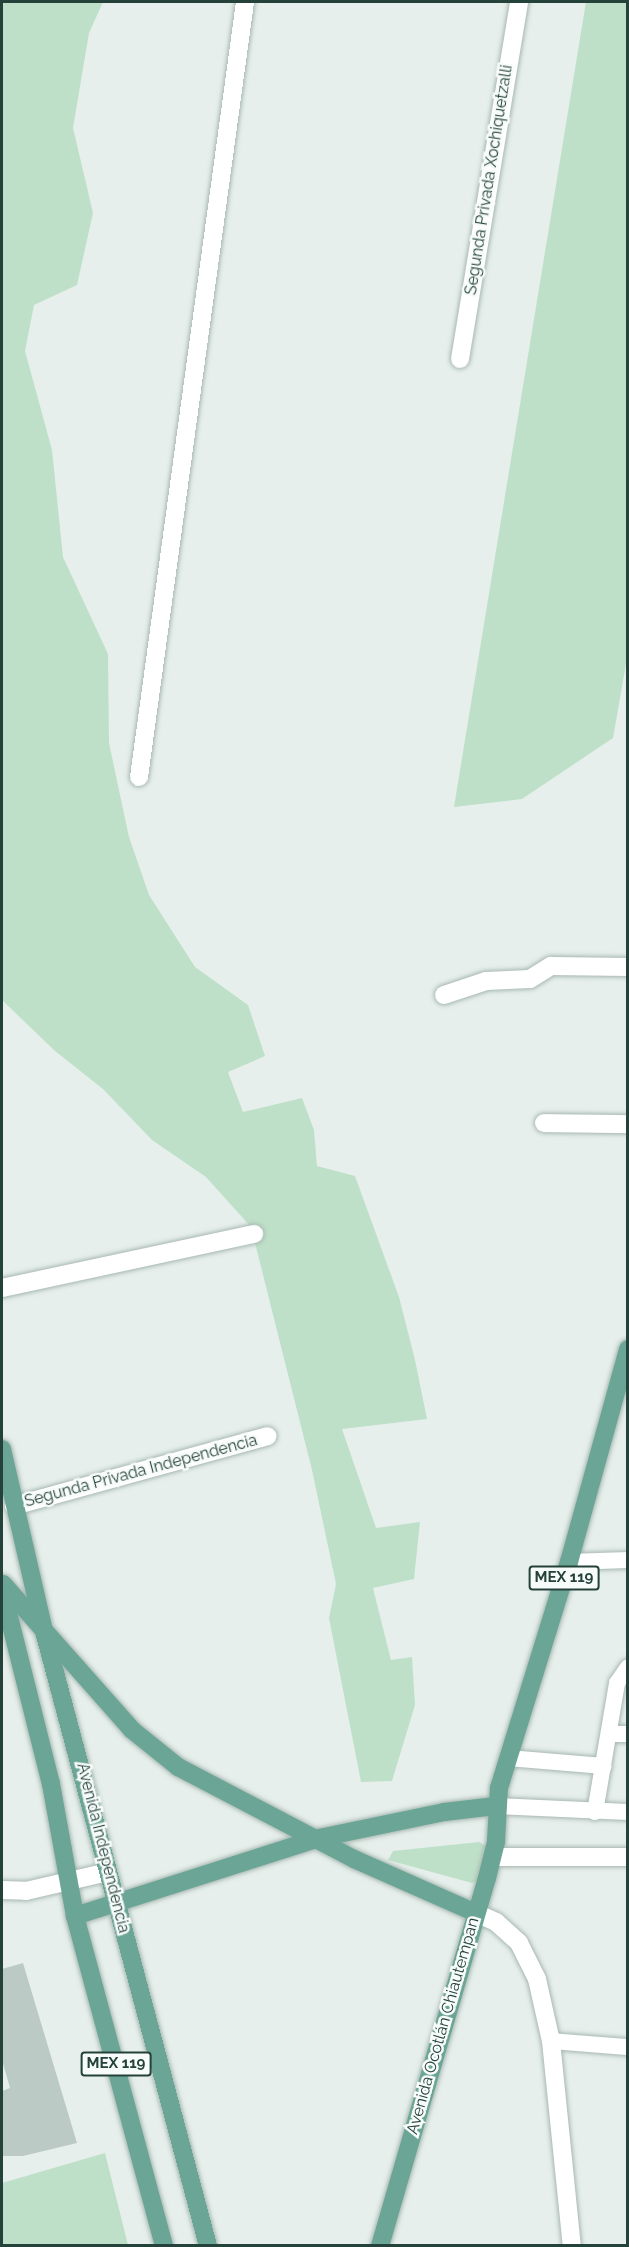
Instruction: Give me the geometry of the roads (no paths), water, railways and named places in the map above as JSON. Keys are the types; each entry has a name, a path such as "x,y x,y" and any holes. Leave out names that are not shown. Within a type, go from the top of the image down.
{"main road":[{"name":"Avenida Ocotlán Chiautempan","path":"380,2246 493,1857 496,1806 508,1758 569,1562 627,1349"},
{"name":"Avenida Independencia","path":"2,1449 45,1635 208,2246"},
{"path":"2,1582 45,1635 159,1754 207,1784 319,1838 354,1859 476,1912"},
{"name":"MEX 119","path":"2,1589 51,1784 75,1916 164,2246"},
{"path":"75,1916 319,1838 444,1812 496,1806"}],"street":[{"path":"139,777 244,2"},
{"name":"Segunda Privada Xochiquetzalli","path":"460,359 519,2"},
{"path":"444,995 486,981 530,979 551,966 627,967"},
{"path":"544,1123 627,1124"},
{"path":"2,1288 254,1234"},
{"name":"Segunda Privada Independencia","path":"14,1506 268,1436"},
{"path":"493,1857 627,1857"},
{"path":"2,1890 26,1891 108,1872"},
{"path":"476,1912 495,1922 519,1943 529,1959 552,2042 572,2246"}],"lane":[{"path":"569,1562 627,1560"},
{"path":"595,1812 617,1683 627,1667"},
{"path":"609,1734 627,1734"},
{"path":"508,1758 604,1766"},
{"path":"496,1806 627,1812"},
{"path":"552,2042 627,2047"}]}
